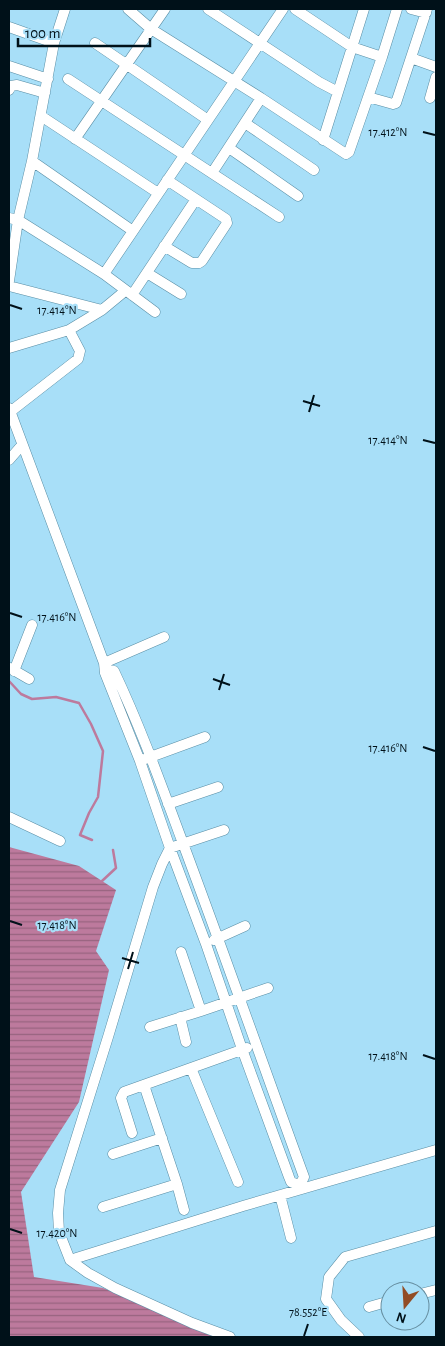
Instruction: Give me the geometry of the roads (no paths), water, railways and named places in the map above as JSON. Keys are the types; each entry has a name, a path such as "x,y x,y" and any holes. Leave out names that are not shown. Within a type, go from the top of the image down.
{"street":[{"path":"9,281 14,219 32,161 54,43 65,9"},
{"path":"128,9 151,29 261,98 344,154 348,153 397,9"},
{"path":"75,138 165,9"},
{"path":"208,9 319,82 338,92"},
{"path":"104,274 283,9"},
{"path":"295,9 352,47 382,57"},
{"path":"323,140 364,9"},
{"path":"368,97 393,104 396,103 426,11 411,9"},
{"path":"9,27 54,43"},
{"path":"95,43 208,120"},
{"path":"411,58 436,67"},
{"path":"9,66 48,79"},
{"path":"430,98 436,78"},
{"path":"68,79 279,217"},
{"path":"9,90 11,86 18,85 45,93"},
{"path":"212,173 261,98"},
{"path":"41,116 158,193"},
{"path":"245,123 314,170"},
{"path":"229,148 298,196"},
{"path":"32,161 133,231"},
{"path":"164,246 192,263 199,264 227,223 226,219 167,180"},
{"path":"9,348 69,330 128,293 147,273 196,199"},
{"path":"14,219 104,274 155,312"},
{"path":"147,273 181,294"},
{"path":"9,286 102,310"},
{"path":"69,330 80,351 78,359 10,410 105,666 105,674 140,761 291,1182 301,1183 304,1177 151,757 114,671 105,666"},
{"path":"9,460 22,444"},
{"path":"29,679 11,669 32,625"},
{"path":"105,666 164,637"},
{"path":"140,761 205,737"},
{"path":"168,804 218,787"},
{"path":"9,817 60,842"},
{"path":"224,830 170,848 162,864 153,887 60,1190 58,1214 59,1232 70,1260 88,1273 192,1323 230,1337"},
{"path":"206,944 245,926"},
{"path":"181,952 201,1011"},
{"path":"150,1026 268,988"},
{"path":"180,1017 186,1042"},
{"path":"132,1133 121,1098 124,1092 255,1044"},
{"path":"191,1068 238,1182"},
{"path":"144,1085 184,1210"},
{"path":"275,1138 288,1134"},
{"path":"113,1154 162,1138"},
{"path":"70,1260 280,1195 436,1150"},
{"path":"103,1207 177,1184"},
{"path":"280,1195 291,1238"},
{"path":"359,1337 341,1320 326,1299 329,1277 345,1257 436,1231"},
{"path":"369,1307 380,1304"}],"waterway":[{"path":"9,681 21,694 32,699 56,697 79,703 91,724 103,751 98,797 80,835 92,840"},
{"path":"102,881 116,868 113,850"}]}
